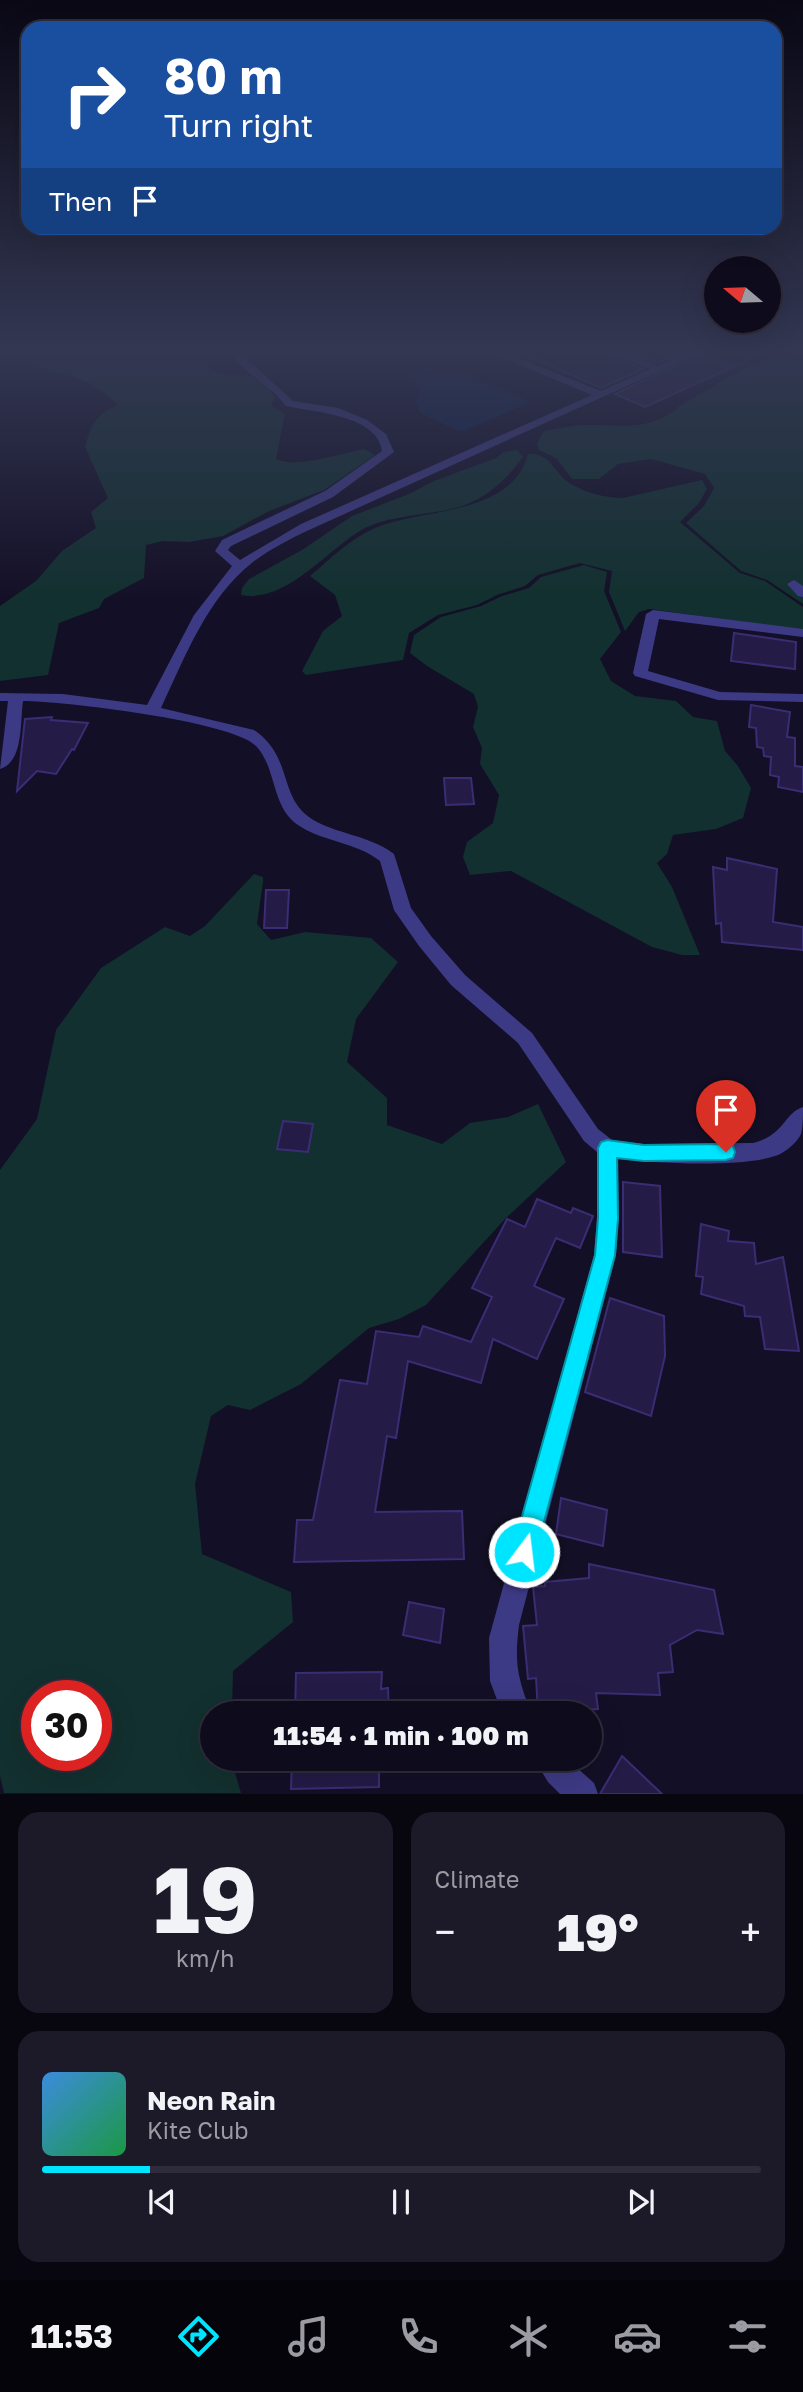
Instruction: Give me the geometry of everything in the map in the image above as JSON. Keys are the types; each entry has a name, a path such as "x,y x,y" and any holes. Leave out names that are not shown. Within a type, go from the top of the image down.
{"street":[{"path":"240,566 221,551 226,543 329,494 388,452 388,444 382,436"},
{"path":"153,709 209,602 240,566 269,546 305,527 506,436"},
{"path":"803,633 653,614 640,673 685,684 718,696 803,698"},
{"path":"0,764 9,754 8,696 153,709 249,733 261,739 279,772 287,800 299,818 363,842 383,853 393,866 403,910 425,941 458,980 525,1038 591,1135 607,1148 644,1153 753,1152 775,1147 788,1136 803,1116"},
{"path":"510,1701 501,1676 505,1625 605,1255 608,1218 607,1148"},
{"path":"557,1771 583,1794"}],"green space":[{"path":"89,436 281,436 276,459 284,462 332,457 364,449 375,455 324,490 269,511 223,536 146,545 144,578 104,599 99,608 59,623 48,675 0,681 0,606 36,581 62,551 96,528 91,512 108,498 85,447"},
{"path":"541,436 803,436 803,604 767,580 741,571 686,523 704,506 714,488 705,474 651,459 618,464 599,479 572,479 556,458 539,450 537,443"},
{"path":"517,450 523,457 516,466 494,488 476,500 455,508 376,524 352,536 286,586 256,596 241,595 242,588 249,579 302,550 352,516 496,458 504,452"},
{"path":"528,454 536,454 548,460 573,485 590,493 610,497 623,498 702,480 707,489 699,503 680,522 740,573 765,581 803,607 803,630 649,609 639,612 625,631 609,592 612,571 580,563 538,575 525,586 477,605 438,615 409,633 403,660 306,675 302,671 323,631 342,616 335,595 310,576 366,532 394,522 463,507 504,489 519,474"},
{"path":"584,565 607,572 604,591 621,632 600,659 611,681 635,696 676,701 693,717 717,721 725,751 751,788 743,818 716,829 673,835 667,854 657,863 672,887 700,955 682,955 652,947 511,871 470,875 463,857 467,842 493,823 499,795 480,764 482,748 473,727 478,707 474,694 410,653 414,635 441,617 529,588 541,577"},
{"path":"254,874 263,877 257,924 271,940 305,932 371,938 398,962 356,1019 347,1062 387,1098 387,1125 442,1144 470,1123 508,1117 538,1104 566,1162 506,1218 426,1305 399,1319 369,1328 301,1384 250,1410 228,1405 211,1416 195,1484 202,1554 291,1592 293,1622 233,1671 232,1701 200,1701 200,1771 235,1771 241,1793 4,1793 0,1776 0,1170 37,1119 56,1030 101,968 165,927 190,936 205,926"}],"building":[{"path":"734,633 796,642 795,669 731,661"},
{"path":"751,705 790,712 787,737 795,738 795,766 803,767 803,792 778,787 779,777 770,775 771,757 764,756 763,748 757,747 756,728 749,727"},
{"path":"52,717 51,720 88,723 74,750 72,749 56,774 37,771 17,791 25,719"},
{"path":"444,778 471,778 474,804 446,805"},
{"path":"727,858 777,869 773,922 803,927 803,950 722,942 721,923 716,924 713,867 727,870"},
{"path":"266,890 289,890 287,928 264,928"},
{"path":"283,1121 313,1124 308,1152 277,1149"},
{"path":"623,1182 660,1186 662,1257 623,1252"},
{"path":"537,1199 571,1213 573,1208 593,1216 580,1248 556,1238 534,1286 564,1299 537,1359 493,1339 481,1383 408,1361 396,1438 387,1436 375,1512 462,1511 464,1559 294,1562 297,1520 313,1520 340,1380 367,1384 376,1331 419,1337 423,1326 471,1342 492,1297 472,1288 507,1219 525,1227"},
{"path":"701,1224 729,1231 728,1241 754,1243 756,1264 783,1257 799,1351 765,1349 760,1317 745,1316 744,1306 701,1294 703,1277 696,1276"},
{"path":"610,1298 664,1316 665,1356 651,1416 585,1392"},
{"path":"561,1498 607,1510 603,1546 556,1534"},
{"path":"589,1564 714,1590 723,1634 697,1630 670,1645 673,1672 658,1673 660,1695 596,1693 597,1701 537,1701 536,1678 528,1679 523,1626 537,1625 533,1587 545,1586 545,1582 589,1578"},
{"path":"409,1602 444,1609 440,1643 403,1635"},
{"path":"382,1672 381,1689 388,1688 389,1701 295,1701 296,1673"},
{"path":"622,1756 662,1794 600,1794"},
{"path":"292,1771 379,1771 379,1787 291,1789"}],"route":[{"path":"524,1552 605,1255 608,1218 607,1148 644,1153 726,1152"}]}
